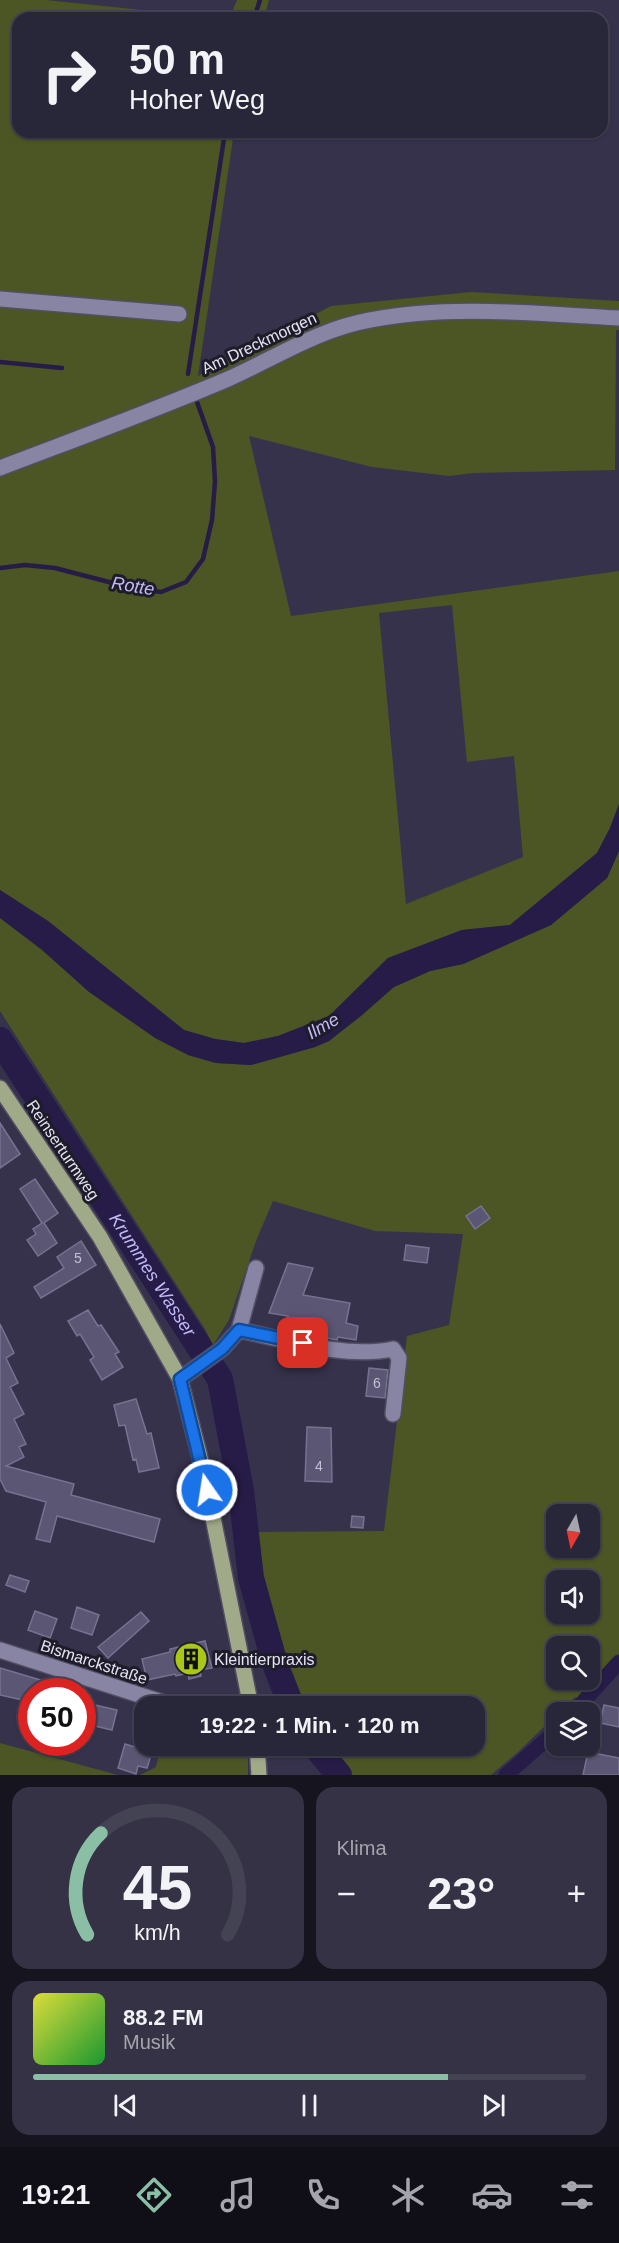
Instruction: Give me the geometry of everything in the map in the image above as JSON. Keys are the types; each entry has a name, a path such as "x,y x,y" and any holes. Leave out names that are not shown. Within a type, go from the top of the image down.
{"main road":[{"name":"Reinserturmweg","path":"0,1088 100,1237 180,1379 204,1473 249,1696"},
{"path":"258,1756 259,1775"}],"street":[{"path":"0,299 179,314"},
{"name":"Am Dreckmorgen","path":"0,468 227,379 325,332 370,320 419,314 492,311 619,318"},
{"path":"180,1379 222,1349 239,1330 256,1268"},
{"path":"239,1330 346,1351 379,1352 393,1349 399,1358 393,1414"},
{"name":"Bismarckstraße","path":"0,1650 143,1696"}],"green space":[{"path":"0,0 46,0 161,12 12,12 12,138 233,138 198,376 331,306 471,292 619,301 619,330 616,330 615,470 474,473 449,476 372,467 249,436 291,616 619,571 619,804 597,853 510,925 462,930 388,958 329,1016 278,1036 244,1043 215,1039 184,1030 48,921 0,890","holes":["452,605 467,762 514,756 523,857 406,904 379,613"]},
{"path":"237,0 269,0 266,12 232,12"},
{"path":"619,851 619,1672 592,1702 582,1702 575,1697 570,1702 546,1702 546,1725 491,1775 329,1775 314,1756 485,1756 485,1696 280,1696 256,1621 236,1532 384,1531 407,1336 449,1325 463,1234 375,1231 273,1201 256,1241 229,1320 213,1345 205,1329 0,1011 0,918 188,1055 216,1063 251,1065 329,1041 394,987 430,971 463,964 551,925 607,878"},
{"path":"0,1743 18,1748 18,1756 48,1756 118,1775 0,1775"},
{"path":"159,1756 248,1756 248,1775 140,1775 156,1767"}],"water":[{"name":"Ilme","path":"619,804 619,851 607,878 551,925 463,964 430,971 394,987 329,1041 251,1065 216,1063 188,1055 155,1038 89,992 42,950 0,918 0,890 48,921 184,1030 215,1039 244,1043 278,1036 329,1016 388,958 462,930 510,925 597,853"}],"building":[{"path":"0,1123 20,1154 0,1168"},
{"path":"35,1179 58,1213 44,1223 57,1243 38,1256 27,1240 36,1234 33,1229 42,1223 20,1189"},
{"path":"481,1206 490,1218 475,1229 466,1216"},
{"path":"81,1241 96,1265 41,1298 34,1287 64,1268 57,1257"},
{"path":"406,1245 429,1248 427,1263 404,1260"},
{"path":"288,1263 313,1268 303,1295 350,1303 346,1323 358,1326 356,1340 321,1337 322,1331 286,1325 288,1316 269,1313"},
{"path":"88,1310 119,1352 115,1354 123,1367 102,1380 90,1360 94,1357 80,1334 77,1336 68,1321"},
{"path":"0,1324 14,1353 6,1358 18,1383 10,1387 24,1414 14,1419 26,1444 19,1447 24,1457 6,1466 74,1484 71,1495 160,1519 154,1542 57,1516 50,1542 36,1539 46,1502 6,1491 0,1479"},
{"path":"369,1368 388,1370 385,1398 366,1396"},
{"path":"136,1399 147,1434 151,1433 159,1468 139,1472 136,1459 133,1460 125,1425 119,1426 114,1405"},
{"path":"307,1427 331,1428 332,1482 305,1481"},
{"path":"352,1516 364,1517 363,1528 351,1527"},
{"path":"10,1575 29,1581 25,1592 6,1585"},
{"path":"77,1607 99,1615 92,1635 71,1628"},
{"path":"35,1611 57,1619 50,1638 28,1630"},
{"path":"141,1612 149,1621 108,1658 98,1647"},
{"name":"Kleintierpraxis","path":"205,1641 212,1668 200,1670 201,1676 189,1679 188,1673 147,1680 142,1659 170,1652 170,1649"},
{"path":"0,1668 34,1678 18,1678 18,1699 0,1695"},
{"path":"96,1705 117,1710 112,1730 96,1726"},
{"path":"604,1705 619,1708 619,1727 600,1723"},
{"path":"125,1744 134,1747 134,1756 151,1756 147,1768 138,1766 136,1774 118,1768"},
{"path":"600,1754 619,1758 619,1775 583,1775 587,1756"}],"waterway":[{"name":"Rotte","path":"256,12 260,0"},
{"name":"Rotte","path":"188,374 224,138"},
{"path":"0,362 62,368"},
{"name":"Rotte","path":"0,568 25,565 55,568 132,588 161,592 186,582 203,559 212,520 215,481 213,447 197,402"},
{"name":"Krummes Wasser","path":"0,1040 220,1379 241,1491 251,1578 275,1664 288,1696"},
{"path":"583,1702 619,1662"},
{"path":"506,1775 546,1740"},
{"name":"Krummes Wasser","path":"323,1756 339,1775"}],"place":[{"name":"Kleintierpraxis","path":"191,1659"}],"route":[{"path":"207,1490 180,1379 222,1349 239,1330 303,1343"}]}
